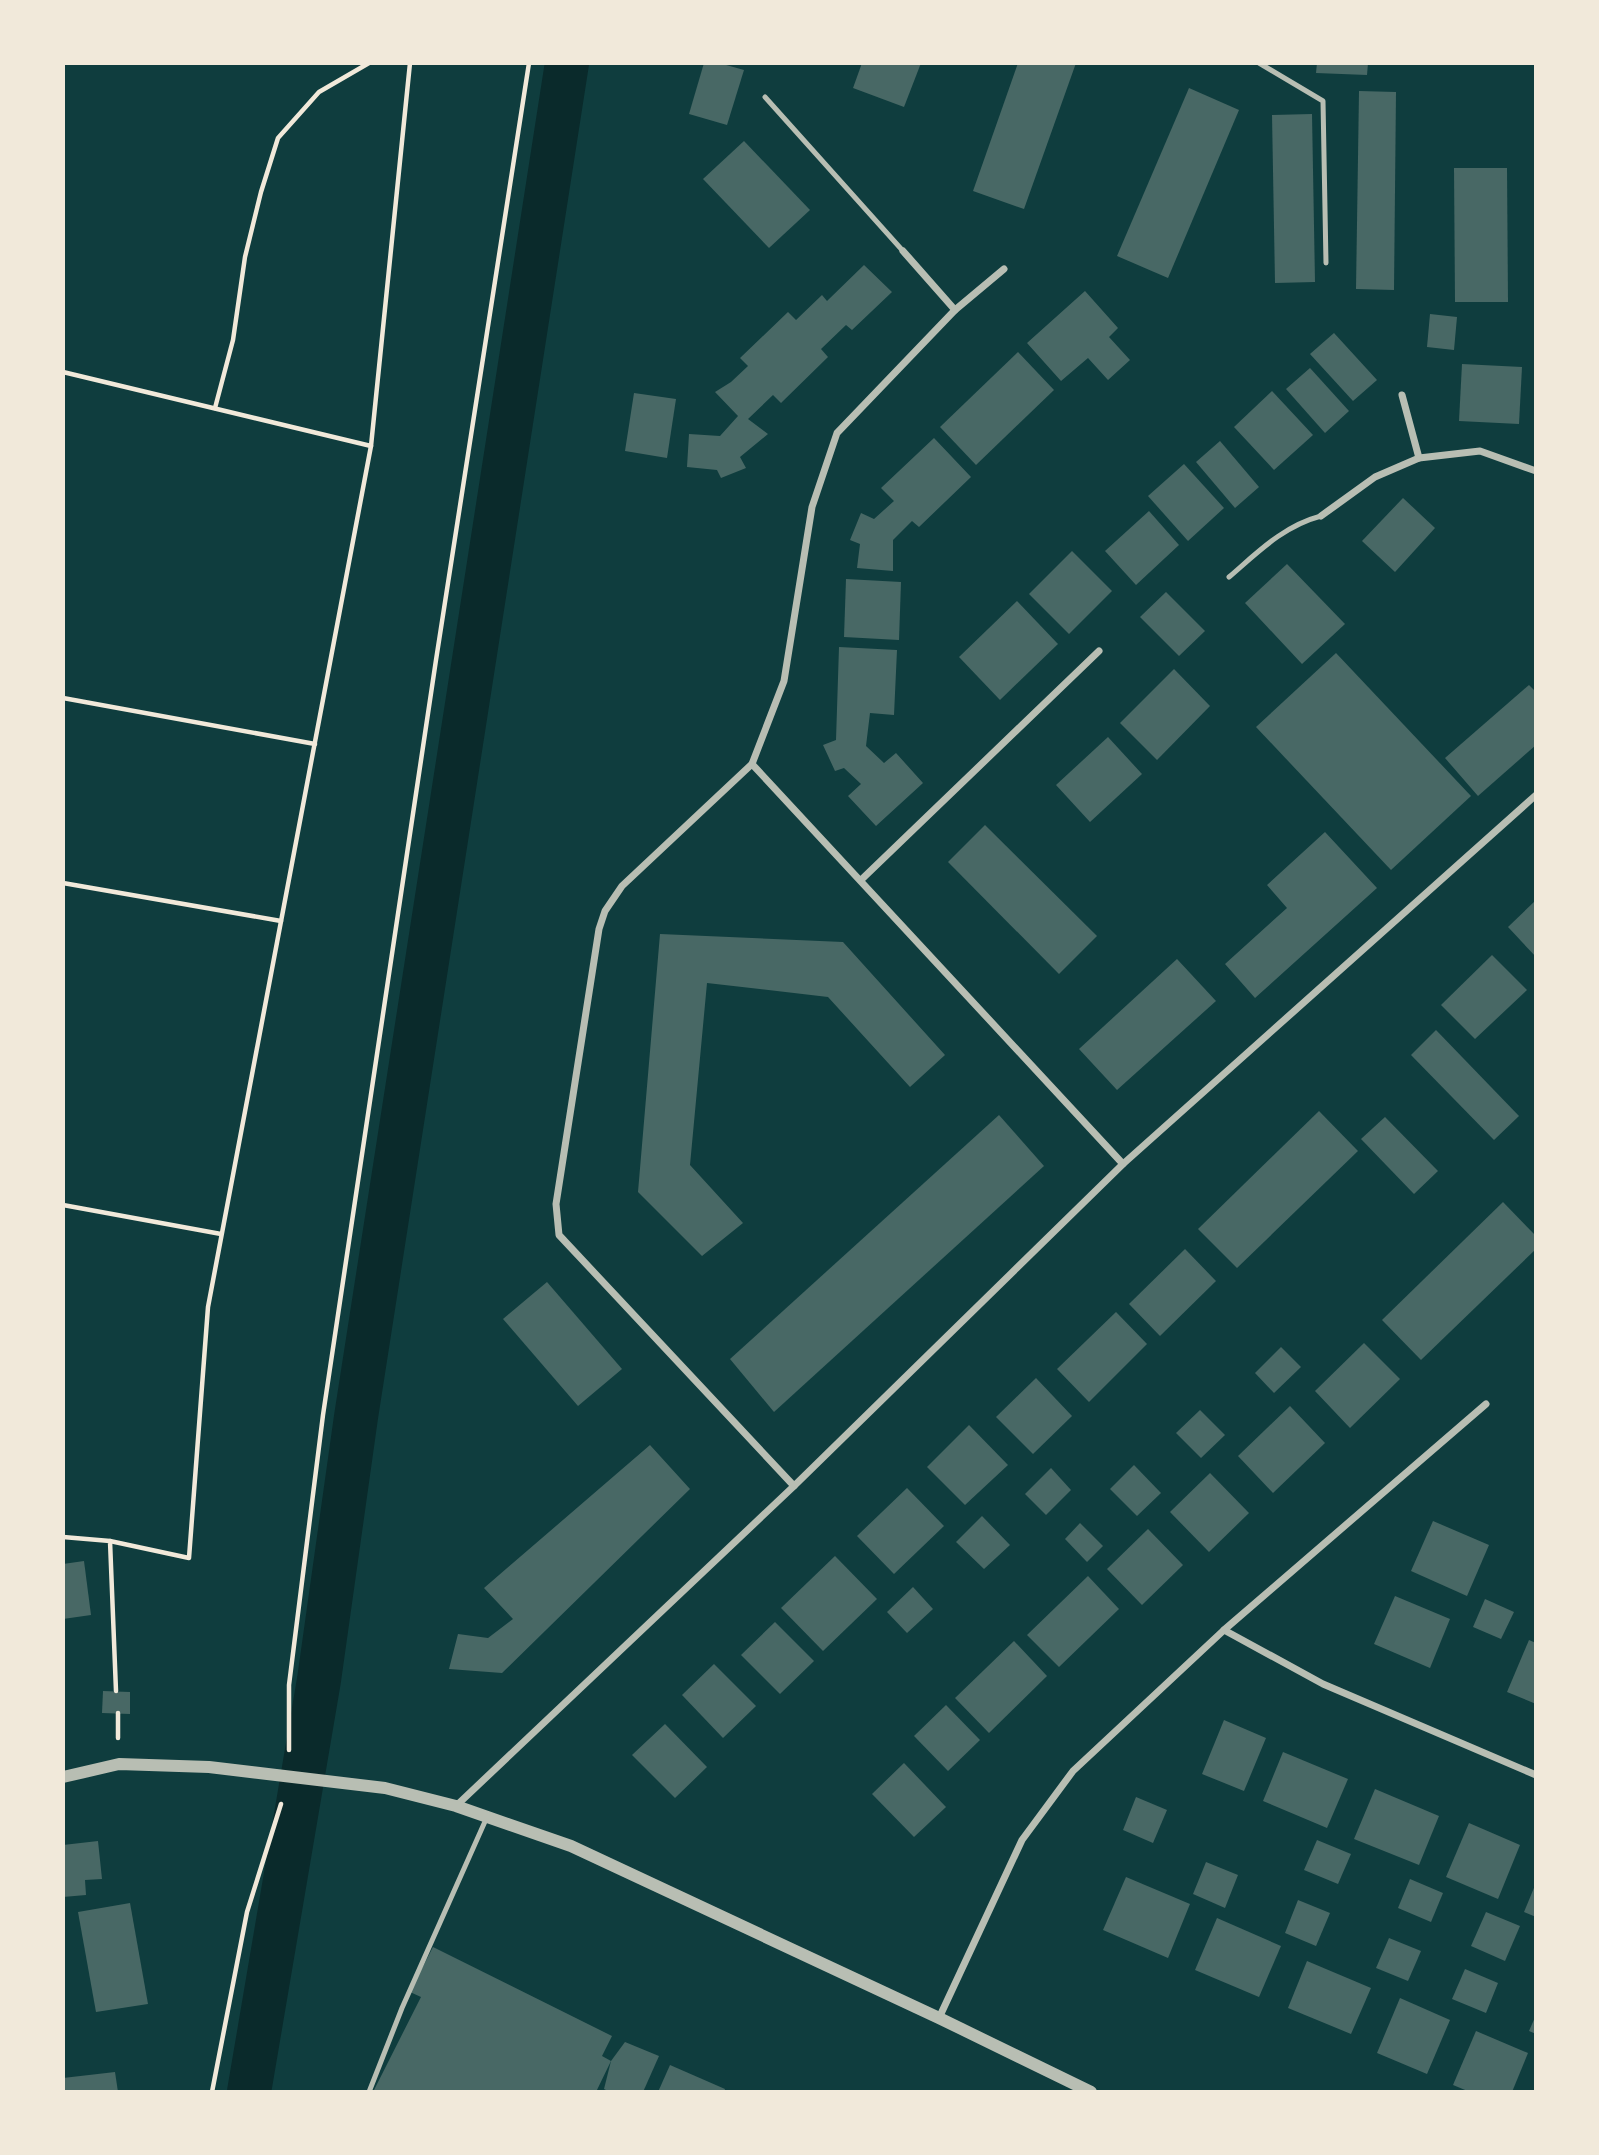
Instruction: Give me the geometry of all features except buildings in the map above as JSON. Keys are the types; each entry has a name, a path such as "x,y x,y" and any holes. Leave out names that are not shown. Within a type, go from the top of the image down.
{"street":[{"path":"903,251 955,310"},
{"path":"794,1486 559,1235 556,1204 598,929 605,911 622,886 752,764 784,681 812,507 837,433 955,310 1004,269"},
{"path":"1402,395 1419,458"},
{"path":"1321,516 1375,477 1419,458 1480,451 1536,471"},
{"path":"861,880 1099,651"},
{"path":"752,764 1123,1164"},
{"path":"456,1806 794,1486 1123,1164 1536,796"},
{"path":"939,2018 1022,1840 1073,1771 1224,1630 1486,1404"},
{"path":"1224,1630 1323,1684 1536,1775"},
{"path":"63,1777 119,1764 209,1767 385,1788 456,1806 571,1846 1091,2092"}],"lane":[{"path":"1258,63 1323,101 1326,263"},
{"path":"765,97 903,251"},
{"path":"1229,578 1289,528 1321,516"},
{"path":"369,2092 402,2008 487,1817"}],"path":[{"path":"215,408 233,340 245,257 278,138 319,92 369,63"},
{"path":"63,1537 110,1541 189,1558 208,1307 371,446 410,63"},
{"path":"289,1752 289,1685 323,1415 529,63"},
{"path":"63,372 371,446"},
{"path":"63,698 314,744"},
{"path":"63,883 281,921"},
{"path":"63,1205 221,1234"},
{"path":"110,1541 117,1691"},
{"path":"212,2092 247,1912 281,1804"}],"waterway":[{"path":"249,2092 319,1680 356,1417 567,63"}]}
